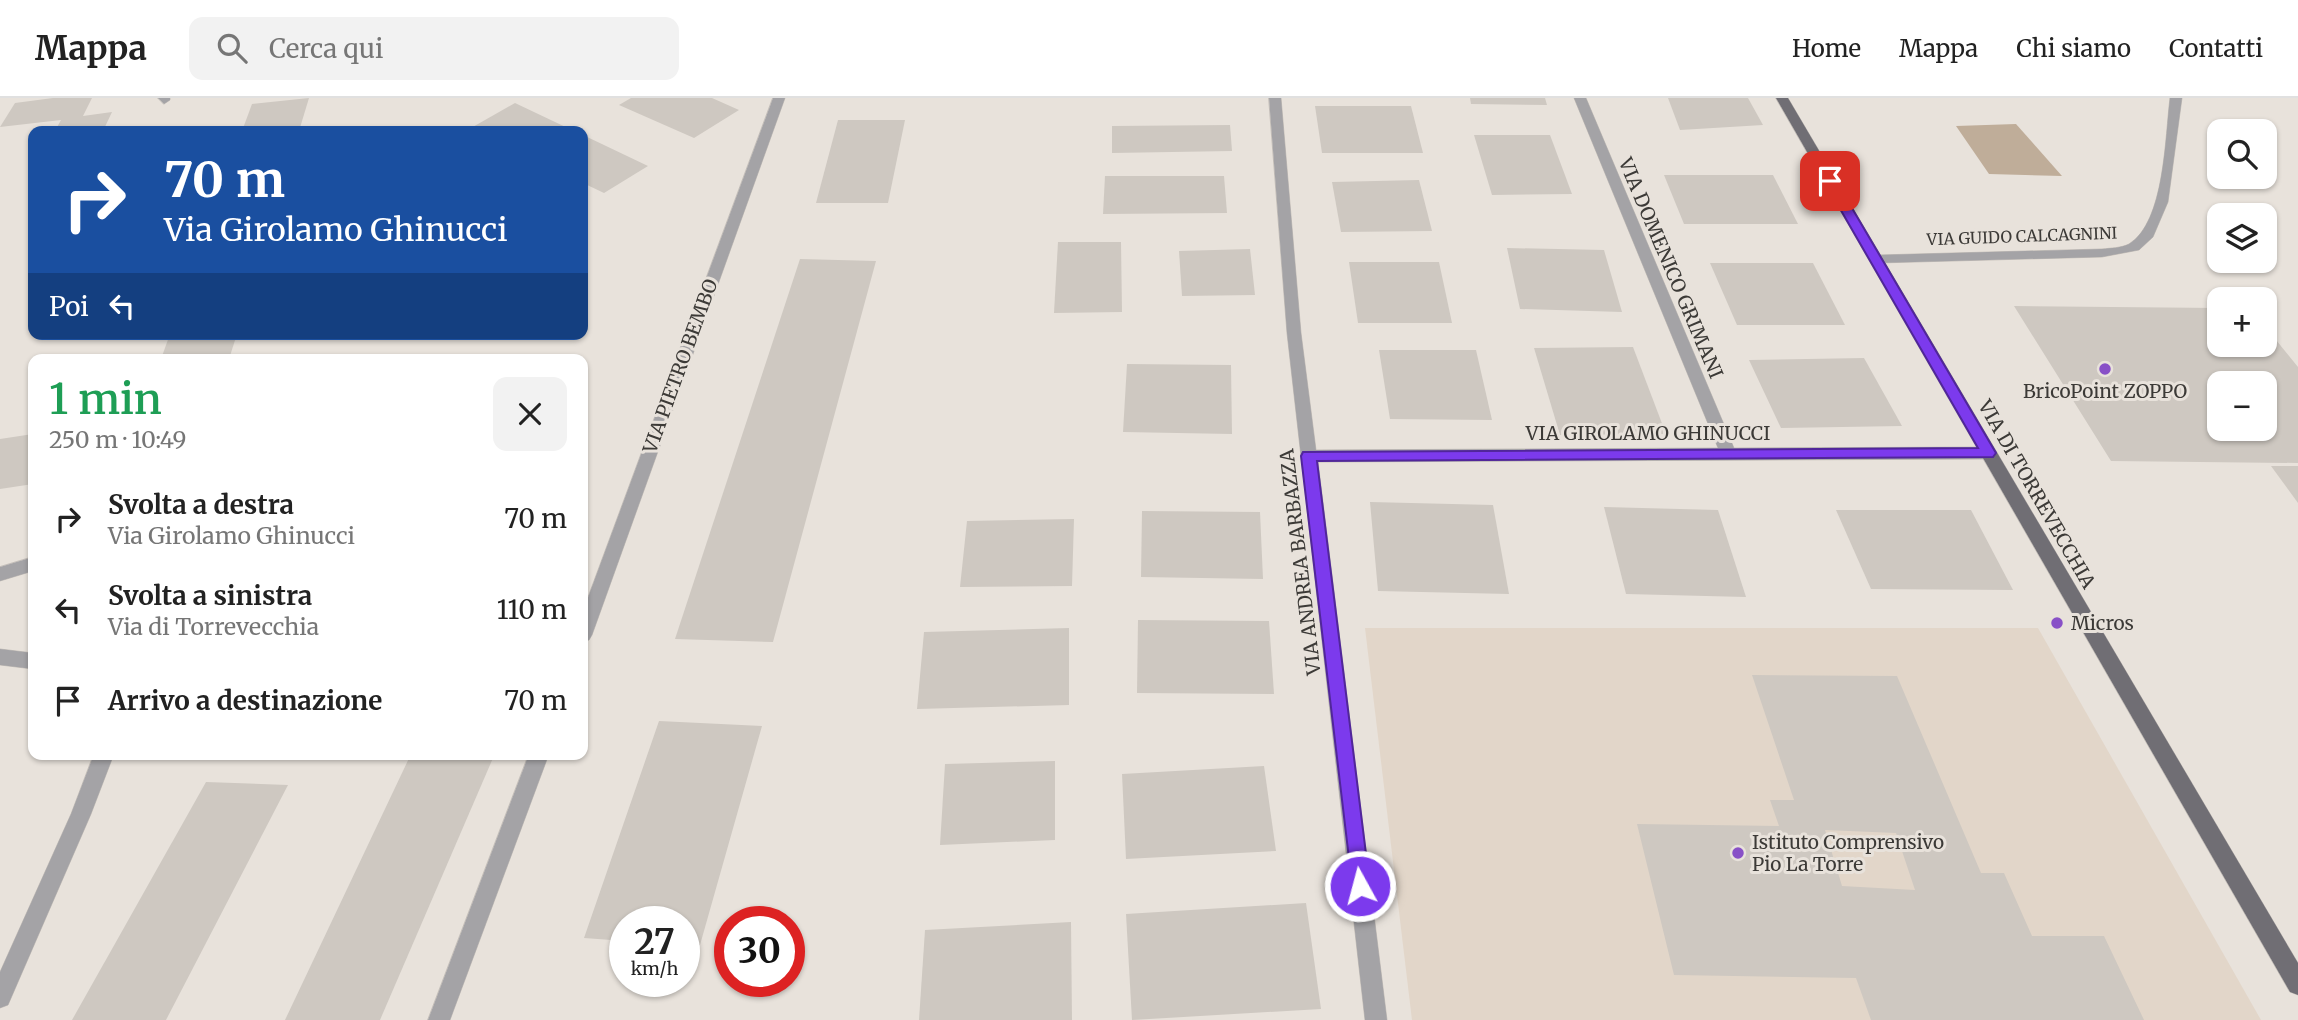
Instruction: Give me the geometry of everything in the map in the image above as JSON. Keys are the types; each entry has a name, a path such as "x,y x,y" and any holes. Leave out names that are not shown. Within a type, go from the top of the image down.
{"main road":[{"name":"VIA DI TORREVECCHIA","path":"1782,98 2298,984"}],"street":[{"name":"VIA PIETRO BEMBO","path":"588,621 779,98"},
{"name":"VIA ANDREA BARBAZZA","path":"1275,98 1294,332 1376,1020"},
{"name":"VIA DOMENICO GRIMANI","path":"1580,98 1728,453"},
{"name":"VIA GUIDO CALCAGNINI","path":"1878,259 2102,253 2134,247 2151,233 2160,212 2176,98"},
{"name":"VIA GIROLAMO GHINUCCI","path":"1309,456 1988,453"},
{"path":"0,574 28,566"},
{"path":"0,657 28,660"},
{"path":"0,997 101,760"},
{"path":"439,1020 537,760"}],"shaded area":[{"path":"2016,124 2062,176 1989,174 1956,126"},
{"path":"1365,628 2038,628 2261,1020 1412,1020"}],"building":[{"path":"53,98 92,98 83,116 112,112 105,126 58,126 61,120 0,127 15,103"},
{"path":"309,98 301,126 244,126 252,104"},
{"path":"631,98 712,98 739,110 694,138 619,105"},
{"path":"1470,98 1545,98 1547,105 1471,104"},
{"path":"1668,98 1748,98 1763,125 1680,130"},
{"path":"515,103 563,126 475,126"},
{"path":"1315,106 1411,106 1423,153 1322,153"},
{"path":"838,120 905,120 888,203 816,203"},
{"path":"1230,125 1232,151 1112,153 1112,126"},
{"path":"1474,135 1550,135 1572,194 1492,195"},
{"path":"588,137 648,166 604,193 588,185"},
{"path":"1664,175 1773,175 1798,224 1684,224"},
{"path":"1105,176 1224,176 1227,213 1103,214"},
{"path":"1419,180 1432,231 1341,232 1332,182"},
{"path":"1058,242 1121,242 1122,312 1054,313"},
{"path":"1507,248 1604,250 1622,312 1520,309"},
{"path":"1250,249 1255,295 1182,296 1179,251"},
{"path":"800,259 876,261 773,642 675,639"},
{"path":"1349,262 1439,262 1452,323 1358,323"},
{"path":"1710,263 1813,263 1845,325 1737,325"},
{"path":"2014,306 2207,308 2207,357 2277,357 2277,341 2298,367 2298,463 2111,461"},
{"path":"168,340 235,340 231,354 163,354"},
{"path":"1633,347 1666,434 1560,435 1534,348"},
{"path":"1379,350 1476,350 1492,420 1390,419"},
{"path":"1864,358 1902,426 1781,428 1749,360"},
{"path":"1127,364 1231,365 1232,434 1123,432"},
{"path":"28,435 28,485 0,489 0,439"},
{"path":"2271,466 2298,466 2298,503"},
{"path":"1370,502 1493,505 1509,594 1378,591"},
{"path":"1604,507 1718,510 1746,597 1626,594"},
{"path":"1836,510 1971,510 2013,590 1871,589"},
{"path":"1142,511 1260,512 1263,579 1141,577"},
{"path":"1074,519 1072,586 960,587 967,521"},
{"path":"1138,620 1269,621 1274,694 1137,693"},
{"path":"1069,628 1069,705 917,709 924,632"},
{"name":"Istituto Comprensivo Pio La Torre","path":"1752,675 1897,676 1981,873 2004,873 2032,936 2104,936 2144,1020 1871,1020 1856,978 1674,975 1637,824 1779,826 1770,800 1794,800","holes":["1825,830 1896,833 1915,890 1842,886"]},
{"path":"659,721 762,726 700,945 700,906 609,906 609,940 584,938"},
{"path":"408,760 492,760 380,1020 285,1020"},
{"path":"1055,761 1055,840 940,845 945,764"},
{"path":"1264,766 1276,851 1126,859 1122,774"},
{"path":"206,782 288,785 166,1020 72,1020"},
{"path":"1306,903 1321,1009 1132,1020 1126,914"},
{"path":"1071,922 1072,1020 919,1020 925,930"}],"place":[{"name":"BricoPoint ZOPPO","path":"2105,369"},
{"name":"Micros","path":"2057,623"},
{"name":"Istituto Comprensivo Pio La Torre","path":"1738,853"}],"route":[{"path":"1360,886 1309,456 1988,453 1878,259 1830,181"}]}
